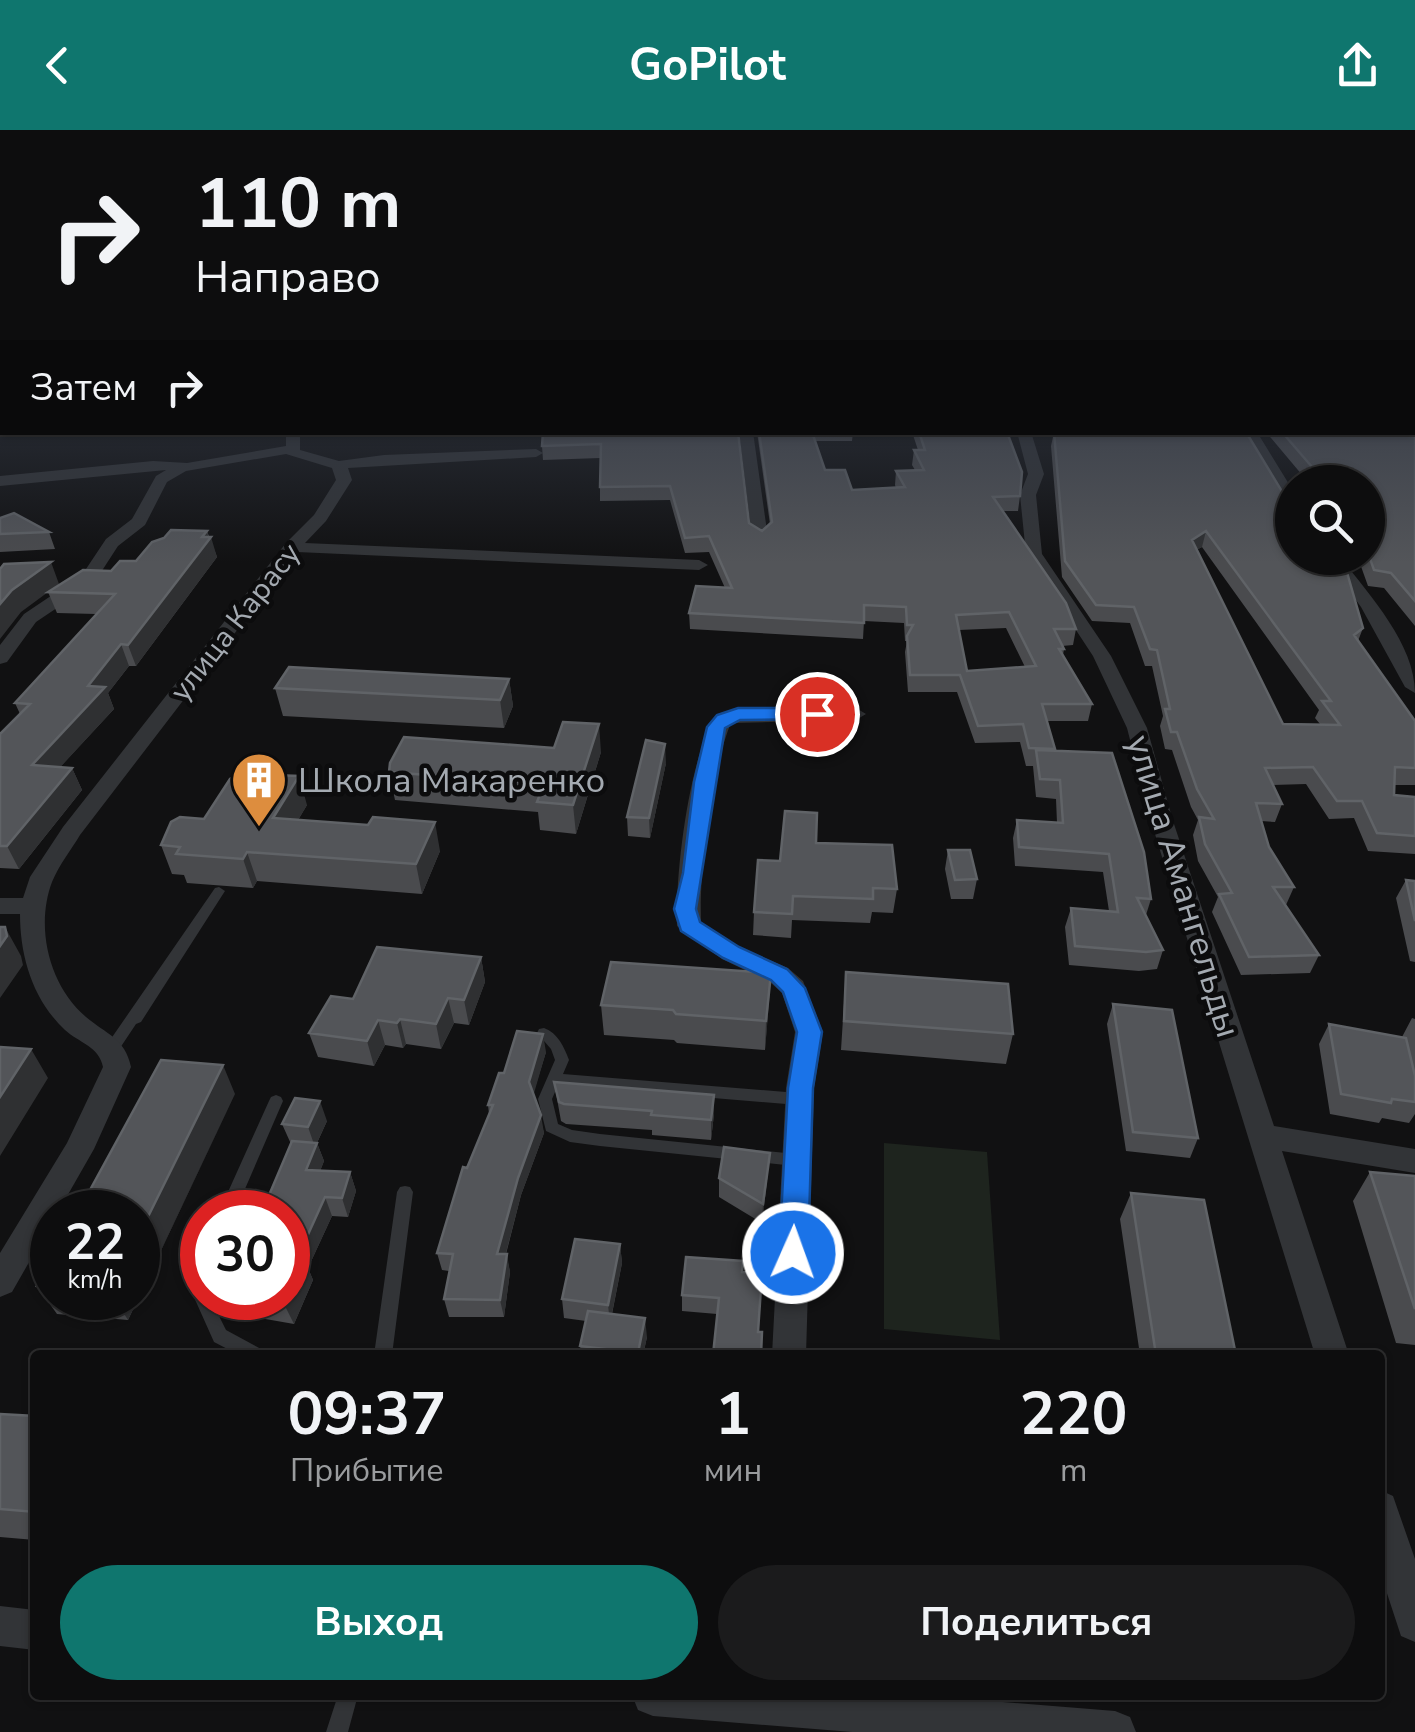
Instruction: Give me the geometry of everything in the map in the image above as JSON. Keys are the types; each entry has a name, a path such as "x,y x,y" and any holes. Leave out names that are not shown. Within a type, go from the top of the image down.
{"street":[{"path":"746,435 760,538"},
{"path":"1252,435 1275,474"},
{"name":"улица Амангельды","path":"1031,437 1036,474 1028,495 1034,554 1102,656 1137,728 1162,820 1330,1350"},
{"path":"0,658 30,618 88,579 112,544 139,522 161,479 183,467 292,441 303,458 339,465 384,458 536,453"},
{"path":"0,481 153,465 183,467"},
{"name":"улица Карасу","path":"33,906 40,879 72,832 292,548 320,518 344,480 339,465"},
{"path":"292,548 699,565"},
{"path":"1345,575 1369,606 1415,686"},
{"path":"790,1350 800,1100 810,1032 794,988 779,974 731,952 689,926 685,909 694,873 704,782 713,738 724,718 738,714 856,714"},
{"path":"0,906 33,906 34,932 45,983 60,1009 80,1028 104,1039 116,1067 80,1148 0,1282"},
{"path":"1262,1136 1415,1161"},
{"path":"1385,1525 1415,1622"},
{"path":"0,1626 30,1629"},
{"path":"687,1700 763,1711 1116,1732"}],"lane":[{"path":"111,1050 219,892 136,1019"},
{"path":"544,1032 557,1046 562,1060 545,1099 551,1127 570,1136 797,1160"},
{"path":"556,1079 800,1100"},
{"path":"237,1190 276,1102"},
{"path":"384,1350 405,1192"},
{"path":"212,1320 220,1336 245,1350"},
{"path":"337,1732 347,1700"}],"shaded area":[{"path":"884,1143 987,1152 1000,1340 884,1329"}],"building":[{"path":"543,435 738,435 749,523 762,531 772,522 759,435 813,435 825,470 845,470 852,490 905,487 896,471 924,470 914,450 925,450 920,435 1008,435 1022,472 1020,496 993,497 1066,603 1076,629 1054,629 1064,649 1059,649 1092,704 1042,704 1055,749 1029,748 1023,724 978,726 960,675 910,675 907,636 913,625 907,625 906,607 864,605 864,623 689,613 696,586 732,588 709,536 685,538 670,486 600,487 601,444 542,446","holes":["1009,612 1036,666 967,671 956,615"]},
{"path":"1054,435 1248,435 1275,480 1275,575 1348,575 1363,628 1354,635 1415,721 1415,768 1395,767 1394,795 1415,797 1415,836 1377,833 1362,801 1337,801 1313,767 1265,768 1282,804 1256,803 1269,847 1294,887 1273,887 1319,955 1249,957 1219,894 1232,893 1205,844 1199,817 1214,819 1197,789 1177,732 1171,732 1157,650 1150,649 1134,607 1096,605 1065,561","holes":["1206,531 1331,701 1322,701 1340,725 1283,724 1192,540"]},
{"path":"1285,435 1415,435 1415,601 1391,573 1385,572 1385,465 1310,465"},
{"path":"14,513 49,532 0,534 0,518"},
{"path":"171,530 207,531 202,537 211,537 128,645 121,644 88,686 105,687 32,765 72,768 7,846 0,846 0,734 30,704 15,703 115,594 48,592 83,570 111,571 120,561 136,561 152,542 164,538"},
{"path":"51,562 12,590 0,604 0,569 4,564"},
{"path":"289,667 509,679 500,700 275,688"},
{"path":"563,722 599,724 573,805 537,802 544,784 389,772 404,737 554,748"},
{"path":"646,740 665,744 649,818 627,817"},
{"path":"1036,750 1112,753 1144,852 1151,899 1137,898 1163,950 1075,946 1071,908 1118,912 1109,854 1019,847 1017,820 1063,823 1060,780 1040,779"},
{"path":"238,774 299,776 273,818 368,825 373,817 435,822 416,864 247,852 243,859 176,854 180,847 161,845 171,822 180,817 204,819 230,779"},
{"path":"785,811 817,813 816,843 892,845 897,889 873,888 873,899 793,896 792,914 754,912 758,860 780,861"},
{"path":"948,850 970,850 977,879 955,880"},
{"path":"1406,880 1415,881 1415,921"},
{"path":"0,927 5,927 7,936 0,946"},
{"path":"377,947 481,957 464,1000 448,998 436,1024 378,1020 367,1041 309,1033 331,996 353,999"},
{"path":"611,962 771,973 766,1021 601,1005"},
{"path":"846,972 1008,984 1013,1034 844,1021"},
{"path":"1113,1004 1172,1010 1198,1138 1133,1132"},
{"path":"1329,1024 1406,1038 1415,1076 1415,1102 1392,1099 1391,1103 1341,1094"},
{"path":"517,1031 543,1034 529,1082 541,1115 497,1254 507,1254 500,1300 444,1299 453,1254 437,1253 463,1167 467,1168 493,1105 488,1105 499,1073 504,1073"},
{"path":"0,1047 31,1049 0,1097"},
{"path":"161,1060 223,1065 160,1192 90,1190"},
{"path":"554,1082 714,1095 711,1120 564,1104 559,1102"},
{"path":"295,1098 320,1101 308,1127 282,1124"},
{"path":"292,1141 317,1143 306,1170 350,1172 342,1198 325,1197 310,1230 310,1190 271,1190"},
{"path":"724,1147 770,1153 763,1204 719,1178"},
{"path":"1370,1172 1415,1176 1415,1309"},
{"path":"1131,1193 1204,1200 1235,1350 1155,1350"},
{"path":"575,1239 620,1244 608,1305 562,1299"},
{"path":"686,1257 743,1261 742,1272 762,1273 758,1332 762,1332 761,1350 714,1350 719,1298 682,1295"},
{"path":"588,1311 645,1318 639,1350 580,1346"},
{"path":"0,1414 30,1416 30,1512 0,1509"}],"place":[{"name":"Школа Макаренко","path":"259,829"}],"route":[{"path":"793,1253 800,1088 810,1032 794,988 779,974 731,952 689,926 685,909 716,727 724,718 738,714 817,714"}]}
